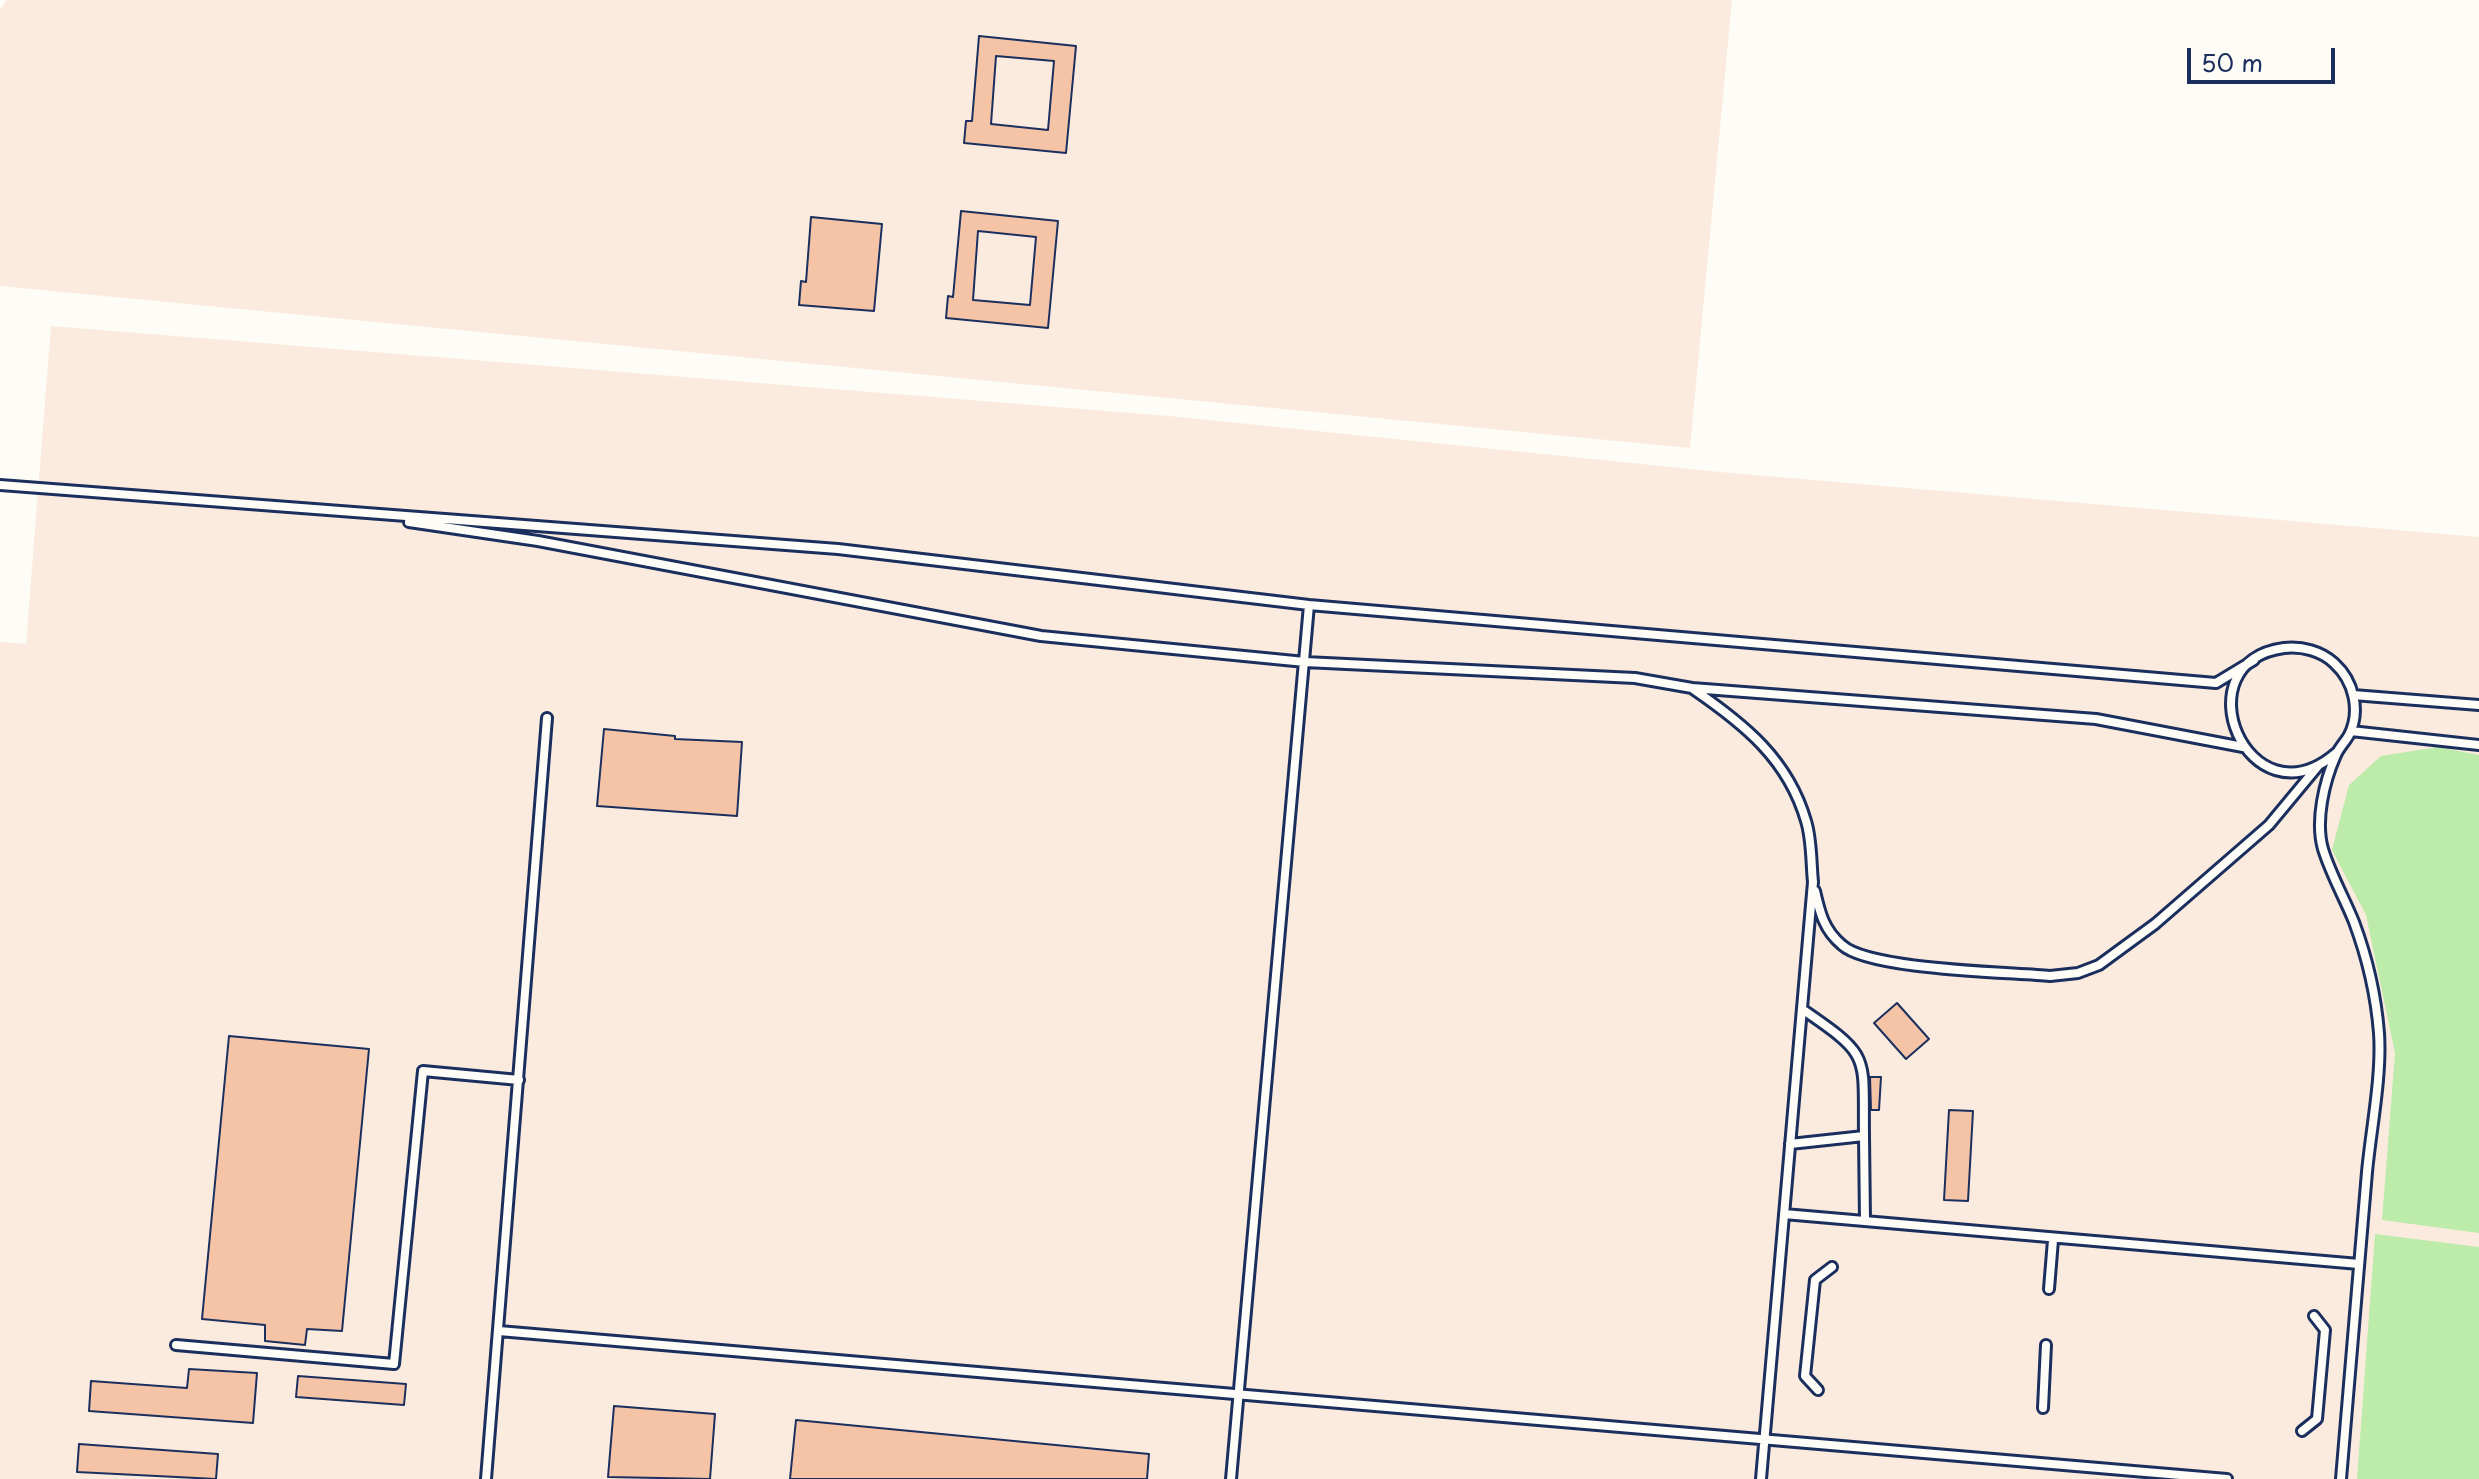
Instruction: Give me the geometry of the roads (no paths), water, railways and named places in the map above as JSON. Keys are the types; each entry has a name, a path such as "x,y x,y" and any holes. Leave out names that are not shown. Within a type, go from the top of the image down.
{"lane":[{"path":"0,485 838,549 1309,605 2216,683 2266,653 2293,647 2320,653 2342,671 2353,695 2351,731 2336,753 2323,798 2320,837 2367,960 2379,1035 2341,1479"},
{"path":"345,512 538,541 1041,636 1305,662 1635,678 1692,688 2096,719 2243,747"},
{"path":"1231,1479 1241,1394 1309,605"},
{"path":"2254,660 2236,681 2230,708 2236,735 2243,747 2257,761 2277,769 2305,770 2318,766"},
{"path":"1692,688 1765,745 1787,774 1807,822 1813,882 1823,924 1844,948 1881,961 2050,976 2078,973 2099,965 2155,924 2257,835 2318,766 2336,753"},
{"path":"2353,695 2479,705"},
{"path":"486,1479 547,718"},
{"path":"2351,731 2479,745"},
{"path":"1761,1479 1813,882"},
{"path":"1802,1009 1848,1041 1863,1065 1865,1221"},
{"path":"176,1345 394,1364 423,1071 519,1080"},
{"path":"1790,1144 1864,1136"},
{"path":"1784,1214 2053,1240 2359,1264"},
{"path":"2049,1289 2053,1240"},
{"path":"1818,1390 1805,1376 1815,1280 1832,1267"},
{"path":"2302,1431 2317,1419 2325,1330 2322,1321 2314,1316"},
{"path":"499,1331 2227,1479"},
{"path":"2043,1408 2046,1345"}]}
